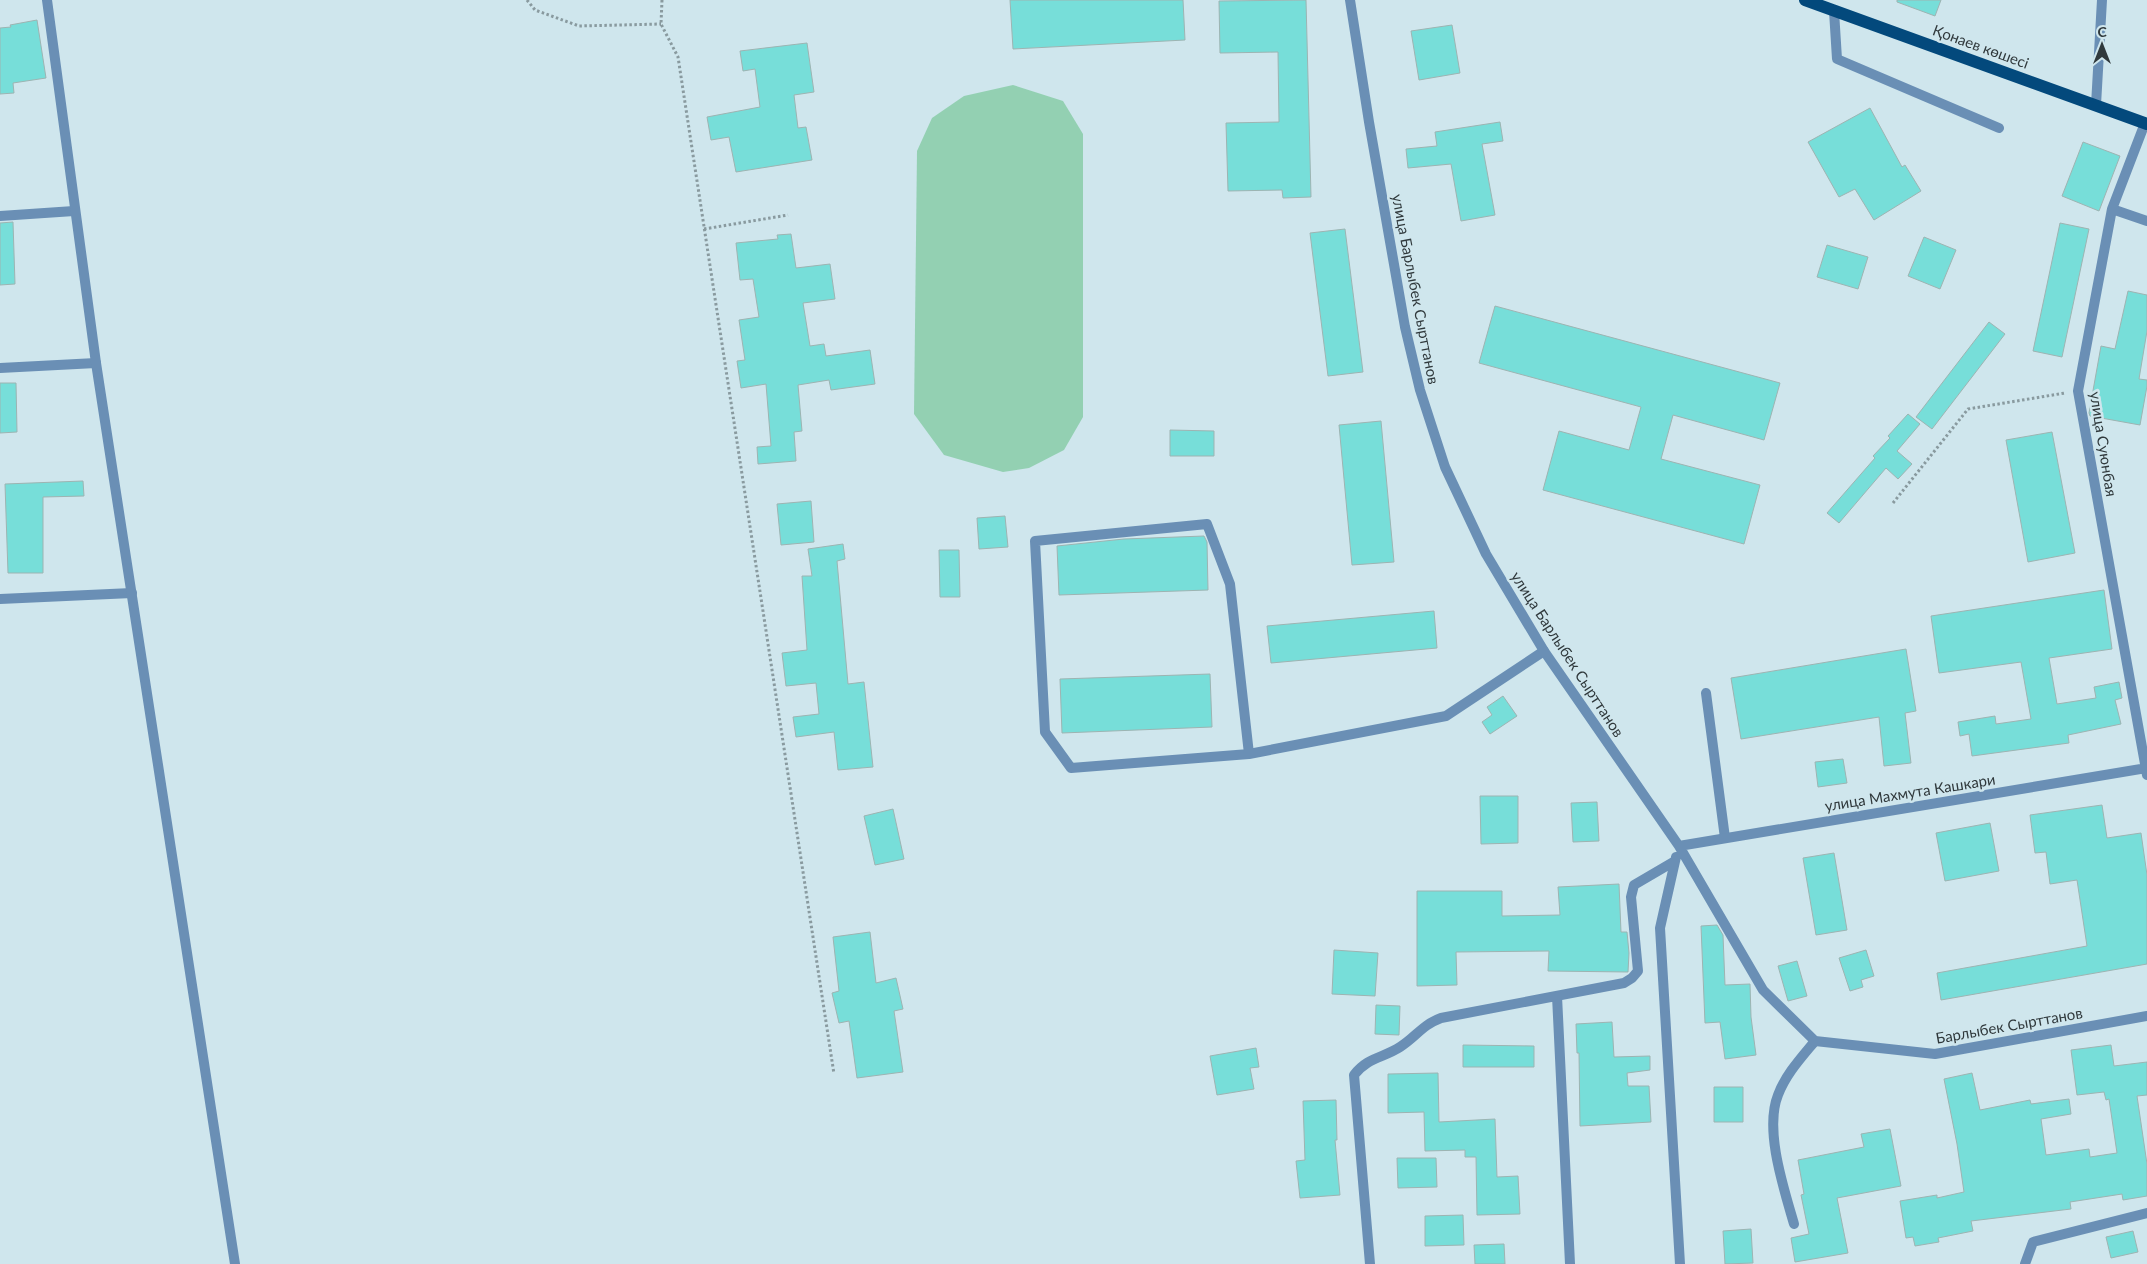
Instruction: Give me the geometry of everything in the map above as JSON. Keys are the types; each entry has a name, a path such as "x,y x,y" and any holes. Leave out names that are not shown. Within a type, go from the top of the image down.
{"main road":[{"name":"Қонаев көшесі","path":"1805,0 2146,123"}],"street":[{"path":"47,0 74,212 96,363 235,1264"},
{"name":"улица Барлыбек Сырттанов","path":"1350,0 1370,132 1405,327 1420,390 1445,467 1486,554 1544,651 1678,846"},
{"path":"2096,105 2102,0"},
{"path":"1834,11 1836,59 1999,128"},
{"name":"улица Суюнбая","path":"2146,123 2112,209 2078,390 2146,770"},
{"path":"2112,209 2147,221"},
{"path":"0,216 74,212"},
{"path":"0,368 96,363"},
{"path":"1249,754 1230,584 1207,524 1035,541 1045,732 1071,768 1249,754 1446,716 1544,651"},
{"path":"0,599 132,594"},
{"path":"1706,693 1725,838"},
{"name":"улица Махмута Кашкари","path":"1678,846 2146,770"},
{"path":"1678,846 1660,928 1680,1264"},
{"path":"1678,846 1763,990 1815,1041 1790,1071 1777,1096 1774,1126 1777,1162 1794,1224"},
{"path":"1370,1264 1354,1075 1362,1065 1400,1047 1429,1022 1441,1018 1624,983 1632,978 1638,971 1631,897 1634,885 1675,861"},
{"path":"1557,996 1570,1264"},
{"name":"Барлыбек Сырттанов","path":"1815,1041 1935,1054 2147,1016"},
{"path":"2025,1264 2033,1242 2147,1212"}],"path":[{"path":"527,0 535,10 579,26 661,24"},
{"path":"662,0 661,24 678,56 834,1074"},
{"path":"704,229 788,215"},
{"path":"1893,503 1968,409 2078,390"}],"green space":[{"path":"1013,85 1063,101 1083,134 1083,417 1064,450 1029,468 1003,472 944,455 914,414 917,151 932,118 964,96"}],"building":[{"path":"1010,0 1183,0 1185,40 1013,49"},
{"path":"1306,0 1311,197 1283,198 1282,190 1228,191 1226,123 1279,122 1278,52 1220,53 1219,1"},
{"path":"1897,0 1941,0 1935,16 1897,2"},
{"path":"37,20 46,78 13,83 14,93 0,94 0,28"},
{"path":"1452,25 1460,73 1419,80 1411,31"},
{"path":"807,43 814,92 794,95 798,128 806,127 812,160 736,172 729,137 711,140 707,117 760,107 755,69 743,71 740,51"},
{"path":"1870,108 1902,167 1905,165 1921,191 1874,220 1855,189 1839,197 1808,142"},
{"path":"1500,122 1503,141 1482,144 1495,215 1461,221 1451,164 1408,168 1406,149 1437,146 1435,132"},
{"path":"2083,142 2120,156 2099,211 2062,196"},
{"path":"13,222 15,284 0,285 0,223"},
{"path":"2060,223 2089,229 2062,357 2033,351"},
{"path":"1345,229 1363,372 1328,376 1310,233"},
{"path":"791,234 796,268 830,264 835,299 803,303 810,346 824,344 826,356 870,350 875,384 831,390 829,380 798,385 802,431 794,432 796,461 758,464 757,447 771,446 766,384 741,388 737,361 745,360 739,320 759,317 753,279 740,280 736,243 778,239 777,235"},
{"path":"1924,237 1956,250 1940,289 1908,276"},
{"path":"1827,245 1868,257 1858,289 1817,277"},
{"path":"2128,291 2147,295 2147,331 2139,379 2147,380 2147,386 2140,425 2090,416 2089,413 2101,346 2115,349"},
{"path":"1495,306 1780,383 1764,440 1673,415 1661,459 1760,485 1744,544 1543,490 1559,431 1629,450 1641,407 1479,363"},
{"path":"1989,322 2005,334 1932,429 1916,417"},
{"path":"0,383 16,383 17,432 0,433"},
{"path":"1908,414 1920,424 1897,451 1912,464 1898,479 1886,468 1839,523 1827,513 1875,458 1873,456 1890,438 1888,436"},
{"path":"1381,421 1394,562 1352,565 1339,425"},
{"path":"1170,430 1214,431 1214,456 1170,456"},
{"path":"2052,432 2075,553 2028,562 2006,440"},
{"path":"83,481 84,496 43,497 43,573 8,573 5,484"},
{"path":"811,501 814,542 781,545 777,504"},
{"path":"1005,516 1008,547 979,549 977,518"},
{"path":"1204,536 1207,542 1208,590 1059,595 1057,546 1124,539"},
{"path":"843,544 845,559 837,561 848,684 864,682 873,767 838,770 834,732 796,737 793,717 819,714 816,683 786,686 782,653 807,650 802,576 812,576 808,549"},
{"path":"939,550 959,550 960,597 940,597"},
{"path":"2104,590 2112,649 2049,658 2057,704 2096,698 2094,687 2119,682 2122,698 2115,700 2121,724 2068,735 2069,743 1972,756 1969,734 1960,736 1958,722 1995,716 1996,724 2031,719 2021,662 1939,673 1931,616"},
{"path":"1434,611 1437,648 1271,663 1267,626"},
{"path":"1906,649 1916,711 1905,713 1911,763 1884,766 1879,717 1741,739 1731,678"},
{"path":"1210,674 1212,727 1062,733 1060,679"},
{"path":"1503,696 1517,716 1490,734 1482,722 1492,715 1487,707"},
{"path":"1843,759 1847,783 1818,787 1815,762"},
{"path":"1480,796 1518,796 1518,843 1481,844"},
{"path":"1597,802 1599,841 1573,842 1571,803"},
{"path":"2102,805 2107,838 2141,833 2147,875 2147,964 1941,1000 1937,973 2087,946 2077,880 2050,884 2046,852 2035,853 2030,815"},
{"path":"893,809 904,859 875,865 864,816"},
{"path":"1990,823 1999,871 1945,881 1936,833"},
{"path":"1834,853 1847,930 1816,935 1803,858"},
{"path":"1619,884 1621,932 1627,932 1628,972 1548,971 1549,951 1456,952 1457,985 1417,986 1417,891 1502,891 1502,916 1560,915 1558,887"},
{"path":"1717,925 1723,935 1725,985 1750,984 1751,1017 1756,1055 1725,1059 1720,1022 1705,1023 1701,926"},
{"path":"870,932 876,983 896,978 903,1009 894,1011 903,1072 857,1078 849,1021 839,1023 832,993 839,991 833,937"},
{"path":"1334,950 1378,953 1375,996 1332,994"},
{"path":"1866,950 1874,976 1861,980 1863,987 1850,991 1839,958"},
{"path":"1797,961 1807,996 1788,1001 1778,966"},
{"path":"1376,1005 1400,1006 1399,1035 1375,1034"},
{"path":"1612,1022 1614,1057 1650,1056 1650,1070 1627,1073 1628,1086 1649,1086 1651,1122 1580,1126 1579,1053 1577,1053 1576,1024"},
{"path":"1463,1045 1534,1046 1534,1067 1463,1067"},
{"path":"2111,1045 2114,1066 2147,1062 2147,1095 2137,1096 2147,1164 2147,1196 2123,1200 2122,1194 2070,1202 2071,1209 1971,1221 1973,1231 1938,1238 1939,1242 1915,1246 1913,1237 1906,1238 1900,1201 1937,1195 1937,1198 1964,1192 1944,1079 1972,1073 1980,1110 2030,1100 2031,1104 2069,1099 2071,1114 2041,1119 2046,1155 2089,1149 2090,1157 2117,1153 2109,1099 2106,1100 2104,1092 2077,1095 2071,1050"},
{"path":"1256,1048 1259,1067 1250,1068 1254,1089 1217,1095 1210,1056"},
{"path":"1438,1073 1439,1122 1495,1119 1497,1177 1518,1176 1520,1214 1477,1215 1476,1157 1465,1157 1465,1150 1425,1151 1424,1112 1388,1113 1388,1074"},
{"path":"1714,1087 1743,1087 1743,1122 1714,1122"},
{"path":"1336,1100 1337,1140 1335,1140 1340,1195 1300,1198 1296,1161 1305,1160 1303,1101"},
{"path":"1890,1129 1901,1186 1837,1198 1848,1253 1795,1262 1791,1238 1809,1234 1801,1195 1804,1194 1798,1160 1864,1147 1861,1134"},
{"path":"1397,1158 1436,1158 1437,1187 1398,1188"},
{"path":"1463,1215 1464,1245 1425,1246 1425,1216"},
{"path":"1751,1229 1753,1263 1725,1264 1723,1231"},
{"path":"2133,1231 2138,1252 2111,1258 2106,1237"},
{"path":"1504,1244 1505,1264 1475,1264 1474,1245"}]}
